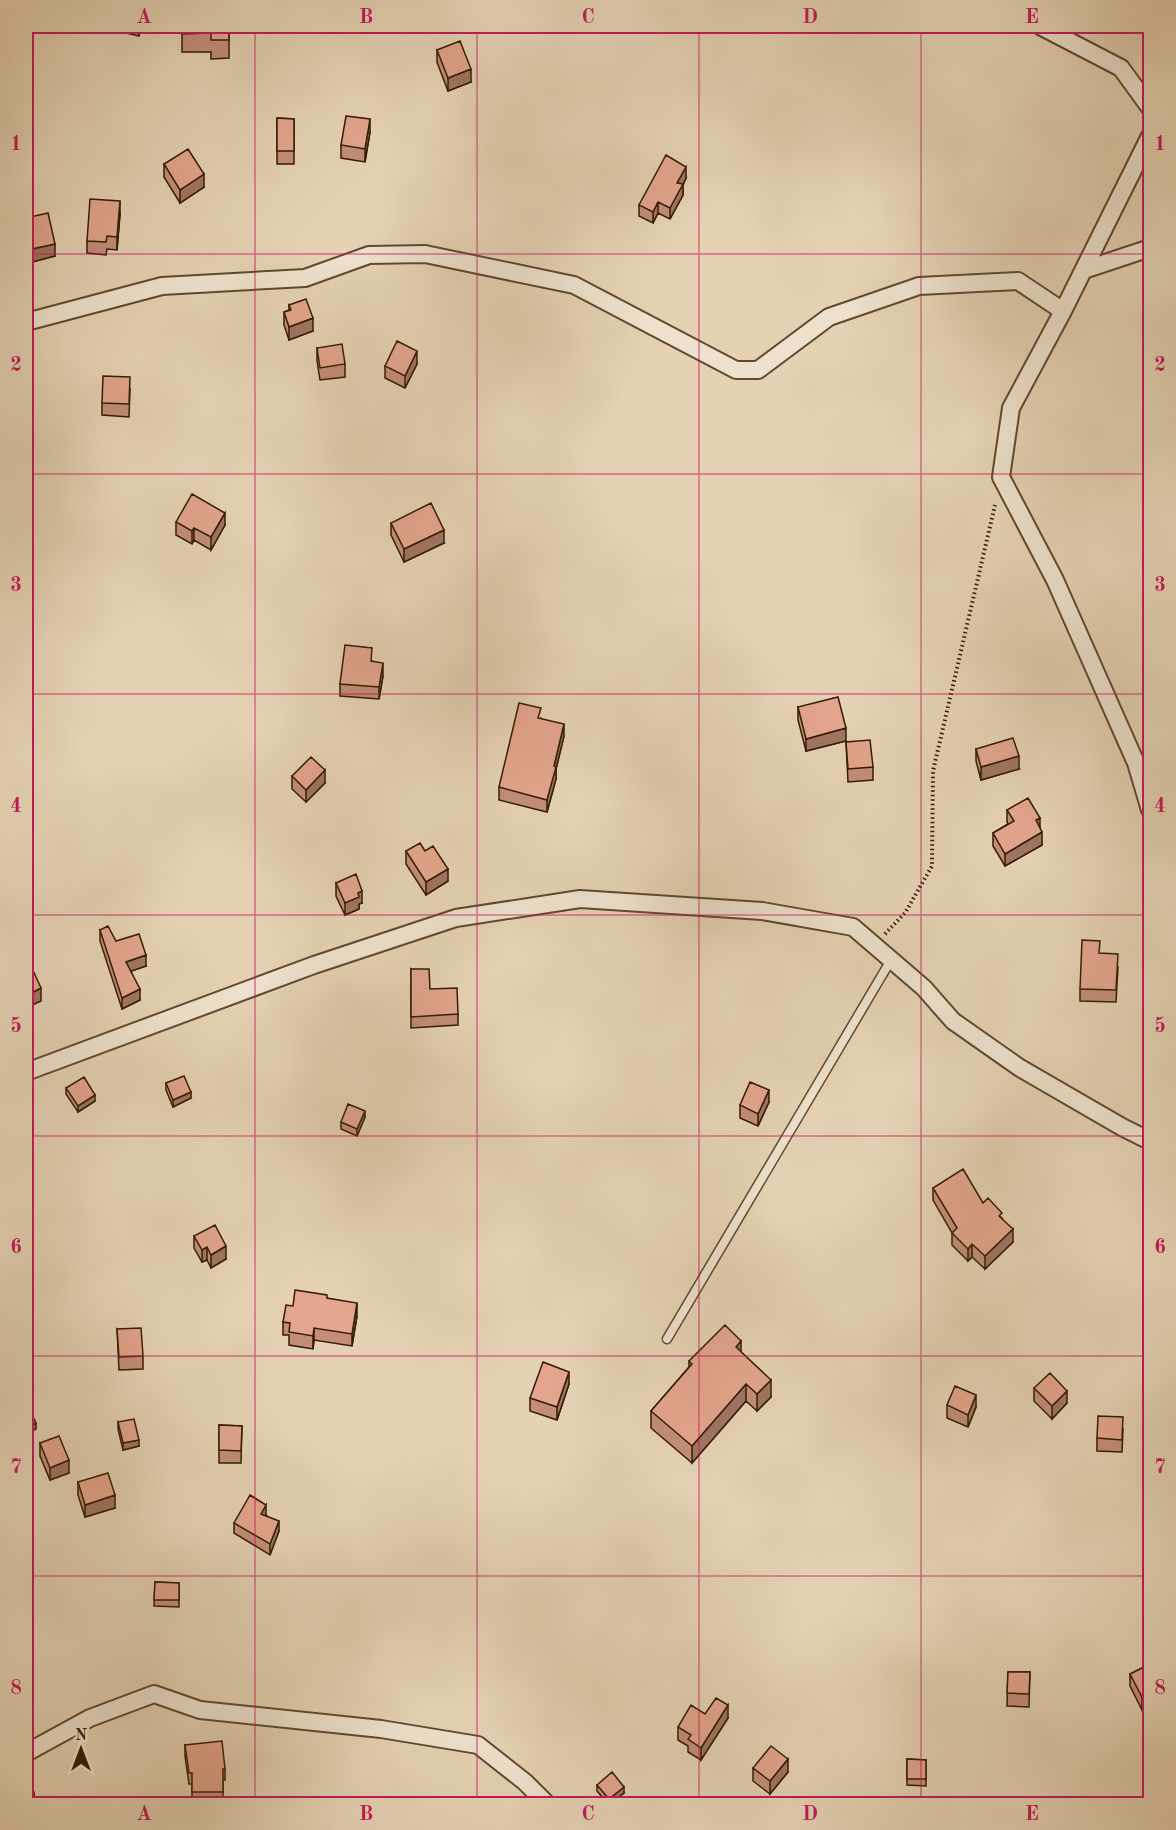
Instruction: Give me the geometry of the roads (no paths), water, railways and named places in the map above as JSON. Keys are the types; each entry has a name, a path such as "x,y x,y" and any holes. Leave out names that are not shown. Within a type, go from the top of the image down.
{"street":[{"path":"1040,26 1121,68 1150,108"},
{"path":"1150,136 1064,311 1011,408 1001,477 1055,580 1136,763 1150,810"},
{"path":"1084,270 1150,248"},
{"path":"26,322 162,286 305,278 369,255 425,254 574,285 736,370 758,370 829,317 919,286 1018,281 1064,311"},
{"path":"26,1072 314,965 456,918 580,899 762,911 853,927 924,988 953,1021 1020,1068 1150,1141"},
{"path":"26,1753 90,1718 154,1694 200,1710 381,1729 478,1745 525,1782 547,1804"}],"lane":[{"path":"667,1339 891,960"}]}
